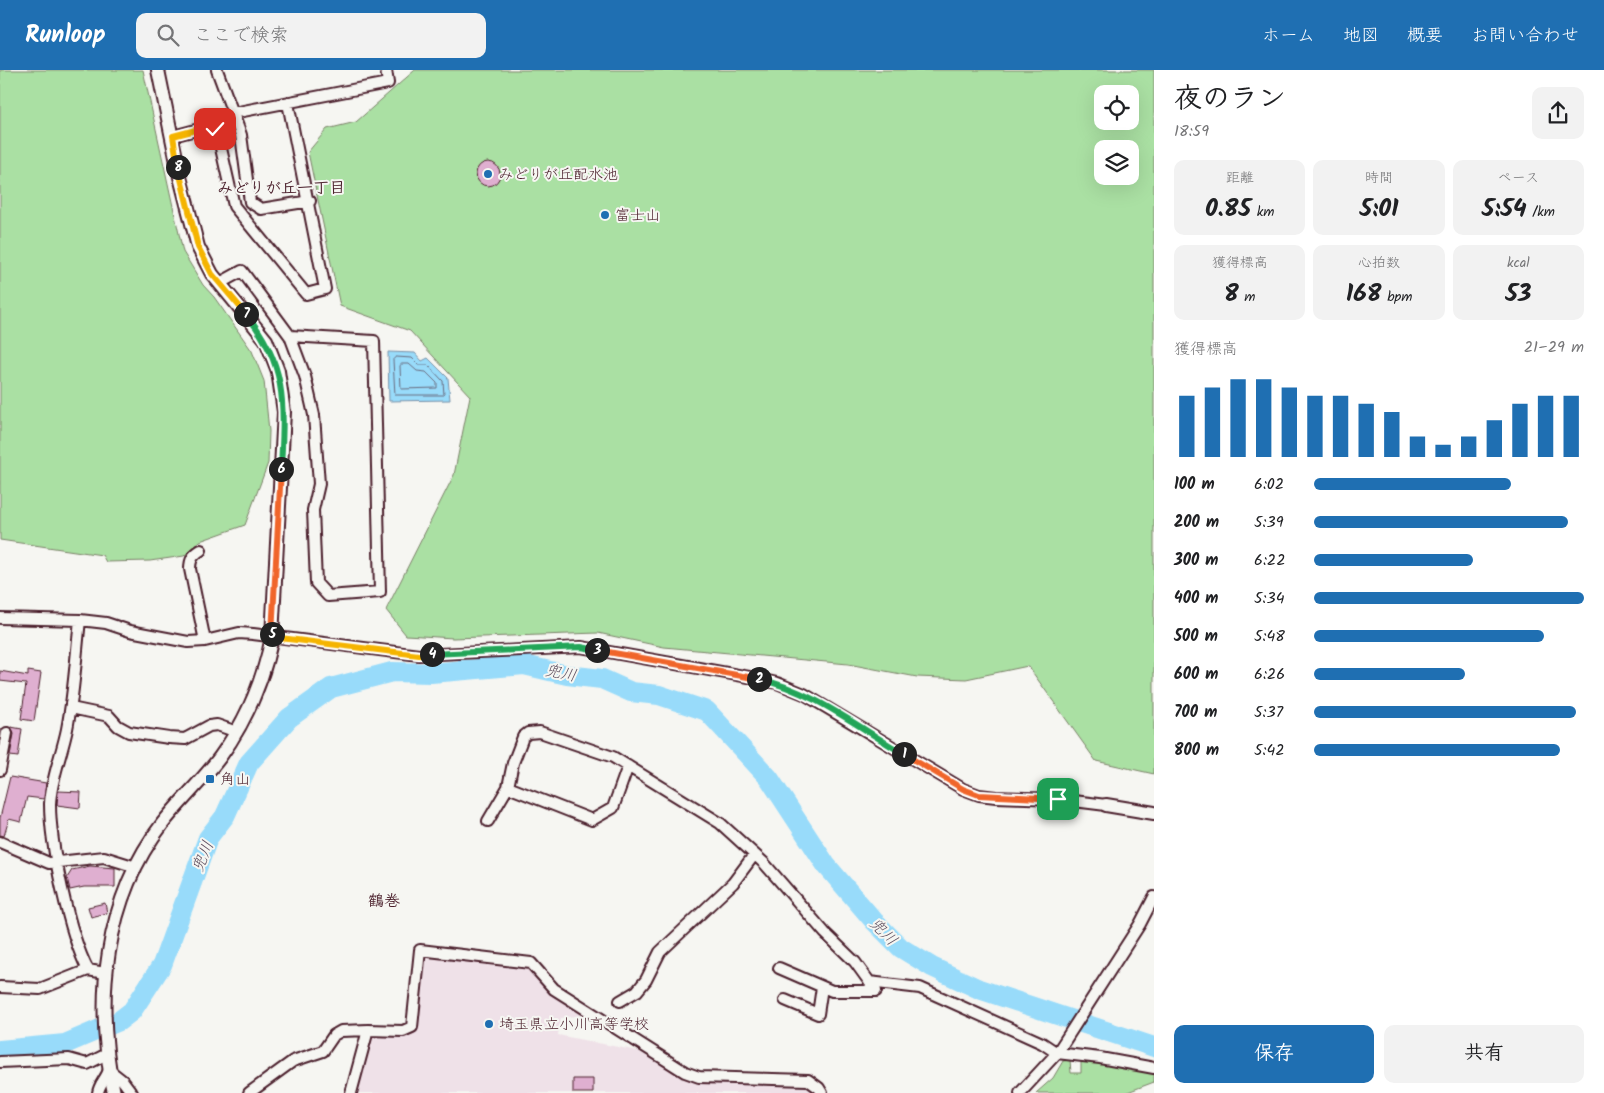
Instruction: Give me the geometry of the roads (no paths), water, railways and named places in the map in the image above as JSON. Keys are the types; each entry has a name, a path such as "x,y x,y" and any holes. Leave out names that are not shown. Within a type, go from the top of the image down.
{"street":[{"path":"114,1093 105,1039 105,975 117,916 136,867 164,822 219,758 237,732 258,691 272,637 284,412 278,371 266,340 212,274 198,247 180,177 158,70"},
{"path":"217,70 243,142 250,202 261,209 310,201"},
{"path":"233,113 388,83 386,70"},
{"path":"173,136 207,127 215,129 234,206 306,294 326,289 310,201 288,103"},
{"path":"220,283 242,271 290,336 305,376 314,415 319,484 313,510 316,583 328,596 380,592 374,341 290,336"},
{"path":"201,550 194,554 190,561 190,568 205,641"},
{"path":"0,618 80,620 106,623 188,642 205,641 239,633 419,655 581,647 777,683 804,694 963,789 979,795 1058,799 1154,813"},
{"path":"80,620 71,708 50,802 57,864 68,912 83,961 88,970"},
{"path":"71,708 109,716 118,726 129,732 169,738 185,740 209,726 217,725 237,732"},
{"path":"0,770 7,732"},
{"path":"488,821 508,787 513,764 523,737 528,733 540,732 613,757 720,823 754,855 825,933 855,962 876,991 832,991 779,968"},
{"path":"508,787 592,820 613,808 628,766"},
{"path":"0,842 49,863 57,864 104,858 136,867"},
{"path":"620,1001 637,991 646,980 660,952 733,883 754,855"},
{"path":"1020,1093 1059,1051 1154,897"},
{"path":"249,1093 293,1061 323,1051 334,1035 341,1031 403,1031 412,1027 420,950 530,963 554,989 685,1072 698,1077 808,1080 819,1088 822,1093"},
{"path":"0,987 40,989 88,970 105,975"},
{"path":"869,982 920,988 1059,1051 1154,1068"},
{"path":"784,1000 818,1014 822,987"},
{"path":"351,1093 368,1030"},
{"path":"0,1062 69,1059 87,1064 107,1054"},
{"path":"98,1093 100,1084 106,1079 109,1070"},
{"path":"109,1070 123,1081 132,1093"}],"water":[{"path":"388,352 415,353 422,361 428,358 448,378 450,400 389,401"}],"waterway":[{"name":"兜川","path":"0,1050 65,1044 119,1021 132,1011 162,965 208,838 225,816 249,763 289,718 331,688 392,672 431,673 524,665 567,675 602,679 631,692 659,695 707,711 769,778 826,865 874,921 901,948 932,967 979,989 1154,1047"}],"place":[{"name":"みどりが丘配水池","path":"488,174"},
{"name":"富士山","path":"605,215"},
{"name":"角山","path":"210,779"},
{"name":"埼玉県立小川高等学校","path":"489,1024"}],"district":[{"name":"みどりが丘一丁目","path":"281,187"},
{"name":"鶴巻","path":"384,900"}]}
